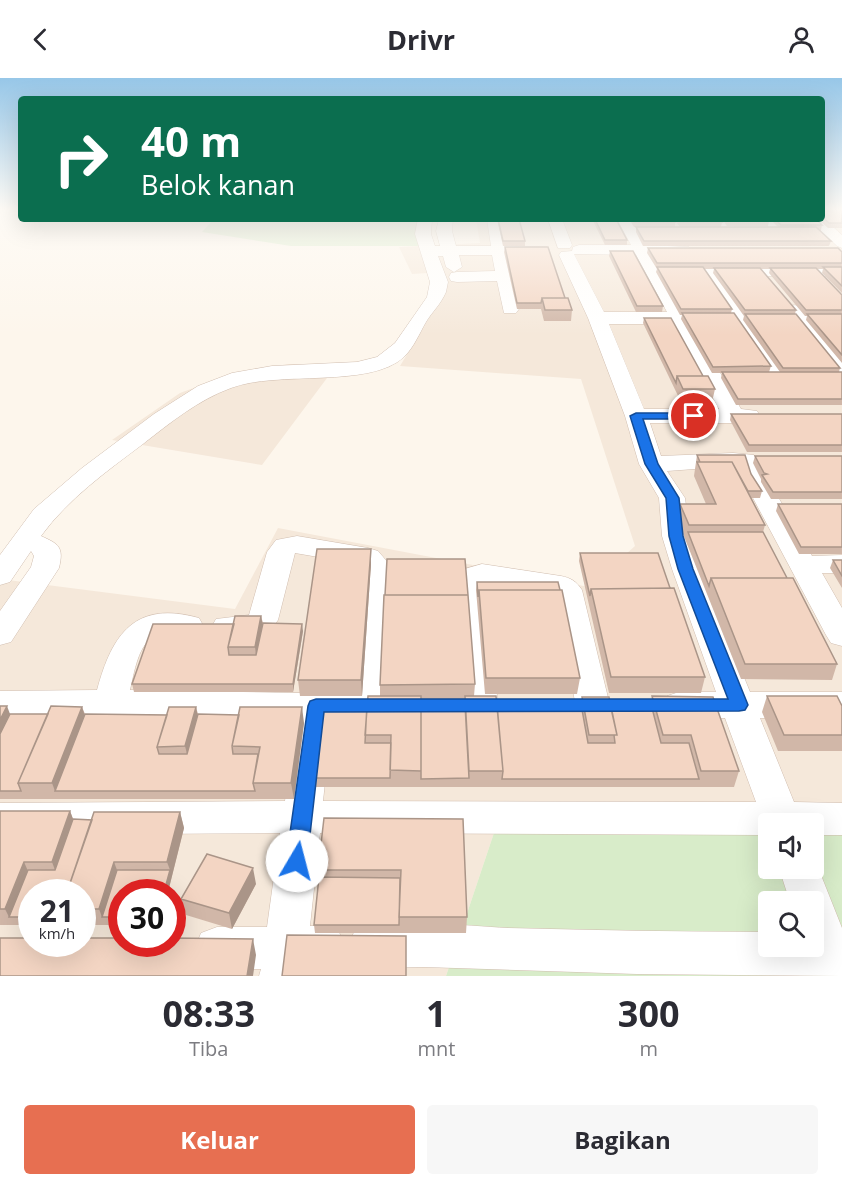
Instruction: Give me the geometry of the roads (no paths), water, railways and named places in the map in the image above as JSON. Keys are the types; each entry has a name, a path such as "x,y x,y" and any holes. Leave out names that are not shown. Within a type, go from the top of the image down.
{"street":[{"path":"439,251 445,251"},
{"path":"439,251 457,278 504,276"},
{"path":"0,576 50,508 98,466 192,397 224,382 259,374 368,367 394,356 410,337 439,290 439,251"},
{"path":"499,251 510,309"},
{"path":"565,251 597,318 636,416 651,464 672,498 676,536 686,569 779,813"},
{"path":"642,251 679,318 734,377 734,416"},
{"path":"654,271 818,271 835,279"},
{"path":"764,271 842,367"},
{"path":"710,272 741,318 811,376"},
{"path":"597,318 842,318"},
{"path":"734,377 811,376"},
{"path":"636,416 766,416"},
{"path":"651,464 756,460 783,508 802,565 841,631"},
{"path":"0,634 45,568 48,556 46,548 26,539"},
{"path":"110,702 123,656 134,636 140,631 163,625 245,627 256,625 263,620 282,548 291,544 368,557 376,565 378,706"},
{"path":"802,565 842,564"},
{"path":"481,706 471,576 482,573 561,585 567,590 593,706"},
{"path":"0,704 110,702 412,706"},
{"path":"560,706 842,705"},
{"path":"283,962 316,706"},
{"path":"447,706 515,706"},
{"path":"0,819 303,817 758,821"},
{"path":"824,820 842,819"},
{"path":"186,949 283,962 424,946 837,961 824,932"}]}
